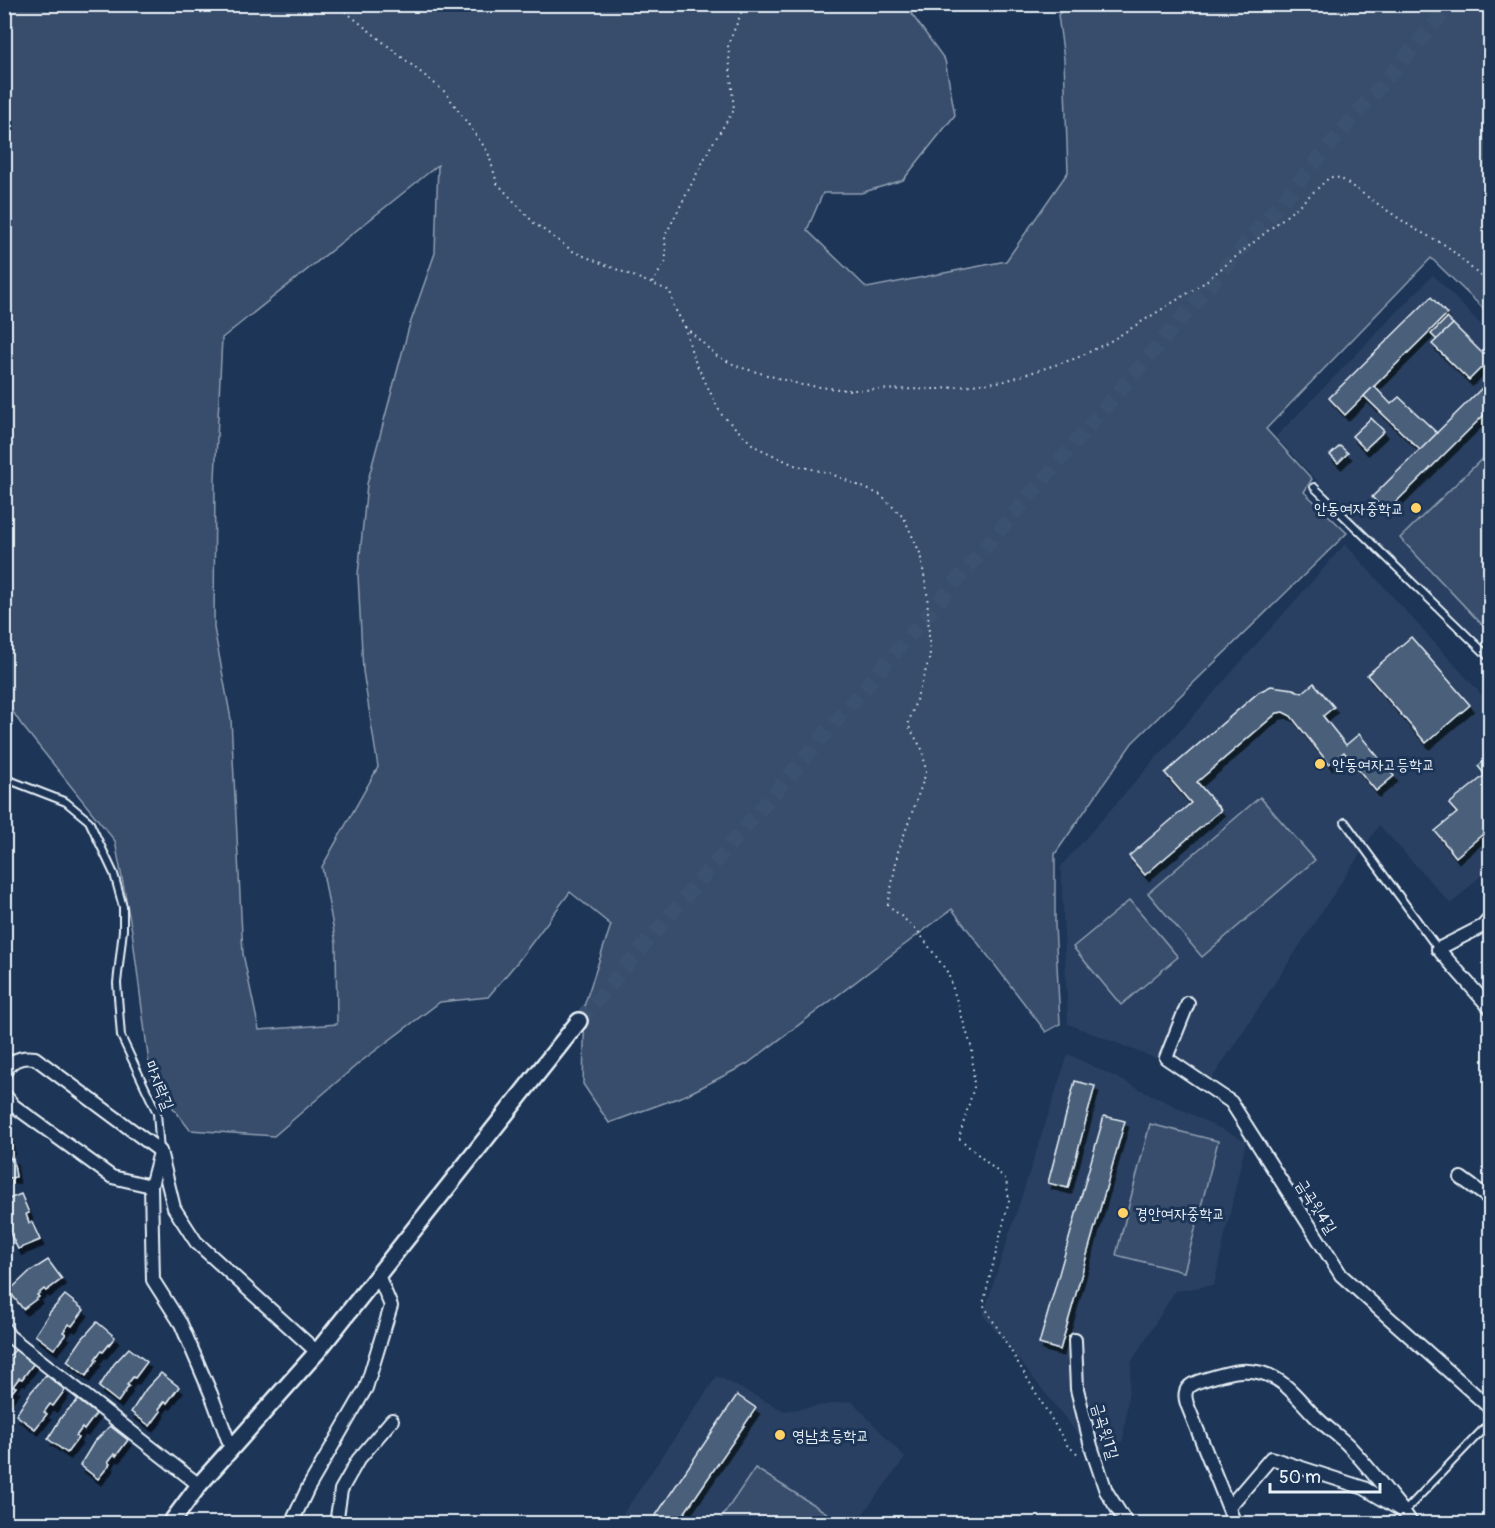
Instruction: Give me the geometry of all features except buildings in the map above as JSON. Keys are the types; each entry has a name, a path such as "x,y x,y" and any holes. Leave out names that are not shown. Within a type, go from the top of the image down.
{"street":[{"path":"1491,918 1483,926 1438,949 1491,1008"},
{"name":"금곡윗4길","path":"1188,1003 1166,1058 1231,1102 1341,1275 1491,1408"},
{"path":"170,1524 199,1485 317,1352 579,1021"},
{"path":"8,1069 16,1059 35,1058 160,1151 174,1208 196,1242 317,1352"},
{"path":"4,1094 14,1106 112,1177 151,1186"},
{"name":"마지락길","path":"160,1151 151,1186 153,1280 181,1324 231,1448"},
{"path":"1461,1178 1491,1199"},
{"path":"291,1524 308,1488 366,1388 391,1306 378,1275"},
{"path":"4,1328 9,1336 199,1485"},
{"name":"금곡윗1길","path":"1075,1340 1077,1389 1091,1446 1106,1491 1127,1524"},
{"path":"1235,1524 1187,1404 1185,1392 1194,1382 1234,1371 1249,1370 1272,1376 1295,1392 1314,1414 1348,1445 1412,1524"},
{"path":"336,1524 341,1490 358,1460 392,1420"},
{"path":"1229,1508 1271,1458 1364,1488 1404,1512"}],"lane":[{"path":"1037,4 1047,4"},
{"path":"1314,487 1491,658"},
{"path":"4,788 7,779"},
{"name":"마지락길","path":"7,779 66,802 89,821 114,874 123,907 123,930 117,983 120,1035 157,1113 160,1151"},
{"path":"1345,822 1438,949"},
{"path":"4,1052 8,1069"},
{"path":"1404,1512 1491,1422"}],"path":[{"path":"336,4 445,92 488,152 497,183 534,223 574,252 670,291 674,307 685,327 693,357 722,414 754,446 794,465 829,473 881,495 904,518 920,553 927,591 930,657 908,725 923,751 926,773 898,852 888,905 917,930 948,974 972,1048 974,1088 959,1138 1006,1179 1009,1201 983,1304 1067,1445 1085,1460"},
{"path":"652,284 666,261 665,236 711,146 734,110 728,45 742,11 751,4"},
{"path":"685,327 717,356 739,367 802,385 847,390 940,389 1005,381 1077,358 1109,342 1201,285 1296,208 1330,177 1340,178 1413,228 1447,246 1491,285"}],"shaded area":[{"path":"4,5 905,5 945,60 955,115 903,180 861,193 823,193 807,230 867,288 1006,261 1068,172 1064,59 1058,15 1067,5 1490,5 1490,315 1431,258 1266,429 1312,479 1304,492 1347,533 1132,743 1055,854 1055,925 1060,1024 1046,1032 952,909 747,1064 686,1095 609,1123 583,1084 585,1003 611,925 570,892 488,997 440,1002 359,1063 274,1136 190,1130 151,1079 132,931 115,841 21,724 5,700","holes":["438,165 435,253 409,327 367,484 358,575 363,671 378,767 322,867 336,943 337,1024 259,1030 243,954 231,719 214,628 215,478 222,338"]},
{"name":"안동여자중학교","path":"1433,275 1490,334 1490,657 1486,662 1276,437"},
{"path":"1490,451 1490,633 1400,538"},
{"name":"안동여자고등학교","path":"1345,544 1490,704 1490,867 1451,904 1379,825 1211,1080 1068,1024 1061,866"},
{"path":"1260,797 1315,860 1202,957 1148,893"},
{"path":"1130,900 1178,957 1121,1005 1073,947"},
{"name":"경안여자중학교","path":"1068,1054 1246,1141 1214,1285 1175,1291 1132,1361 1123,1441 1093,1453 983,1315"},
{"path":"1150,1124 1218,1141 1184,1272 1116,1255"},
{"name":"영남초등학교","path":"717,1376 784,1411 852,1401 905,1458 856,1523 616,1524"},
{"path":"755,1468 833,1517 829,1523 718,1523"}],"tunnel":[{"path":"579,1021 1451,4"}],"place":[{"name":"안동여자중학교","path":"1416,508"},
{"name":"안동여자고등학교","path":"1320,764"},
{"name":"경안여자중학교","path":"1123,1213"},
{"name":"영남초등학교","path":"780,1435"}]}
